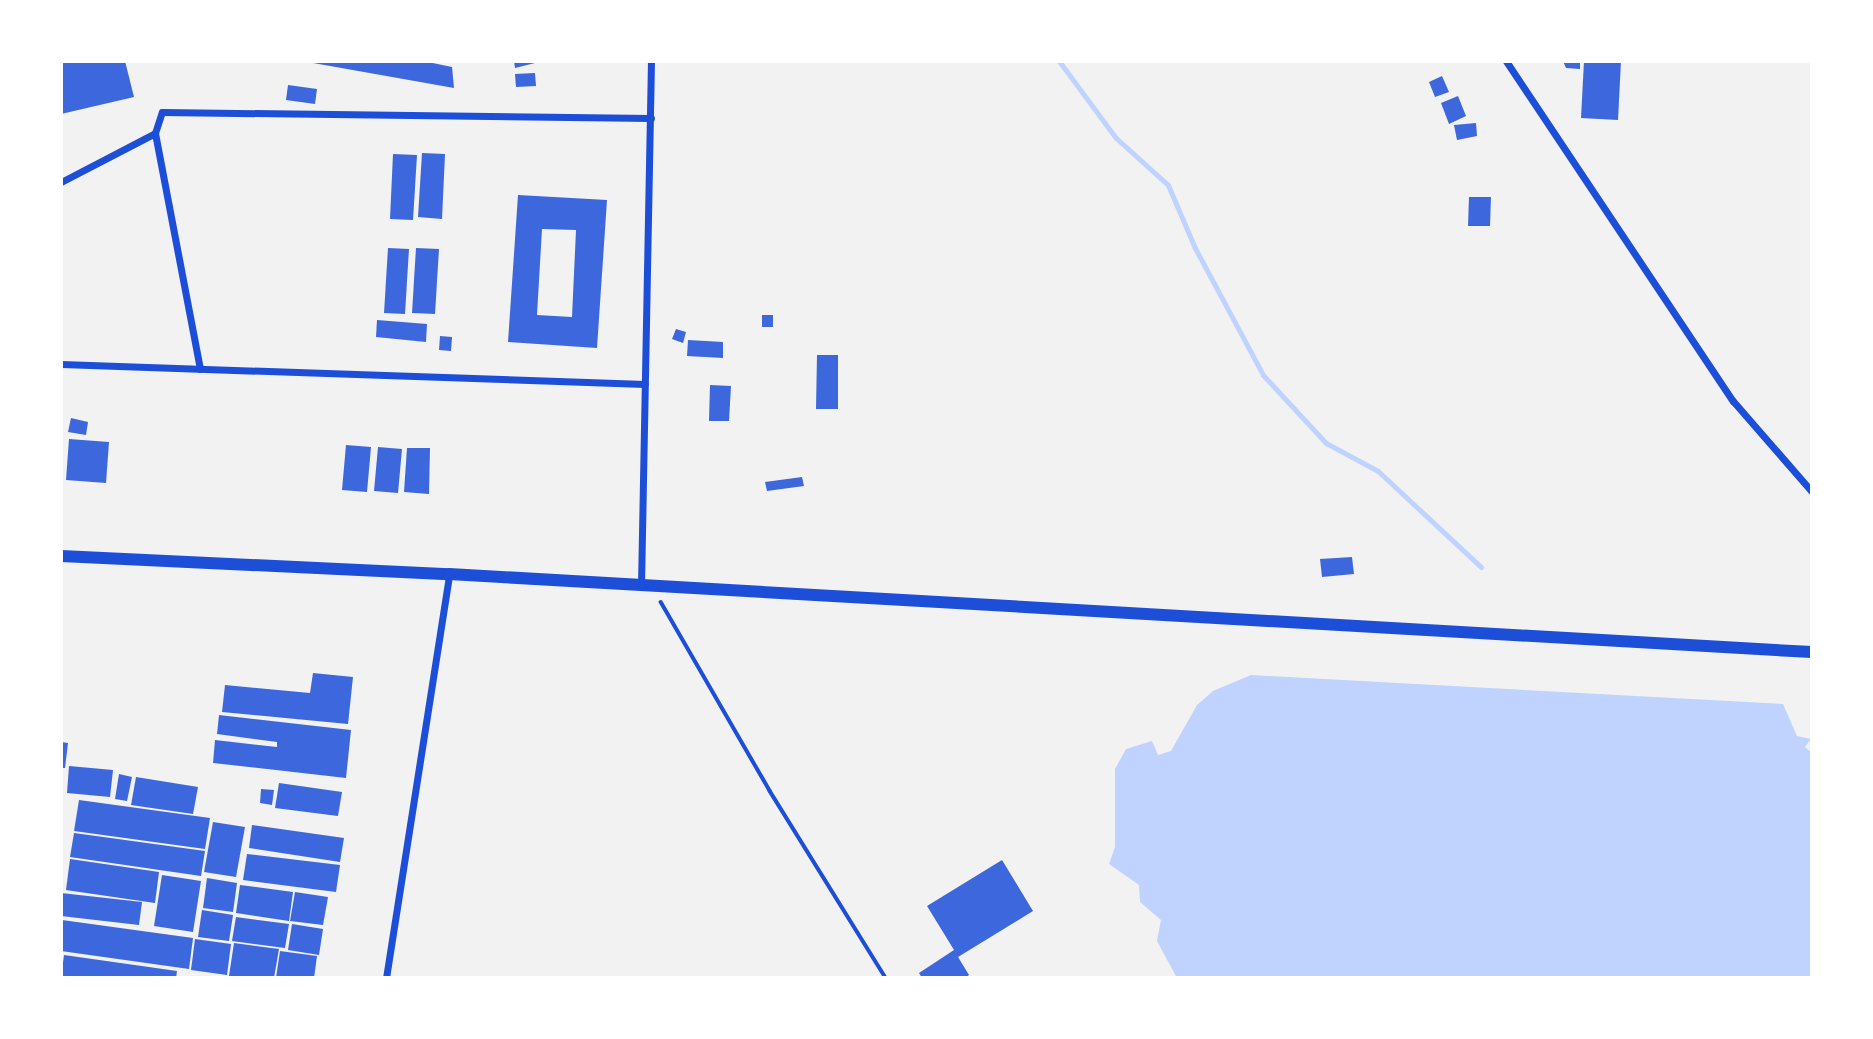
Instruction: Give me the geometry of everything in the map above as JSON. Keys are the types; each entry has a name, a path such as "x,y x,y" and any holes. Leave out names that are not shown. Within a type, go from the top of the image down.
{"main road":[{"path":"61,556 449,574 1812,652"}],"street":[{"path":"647,587 645,384 651,61"},
{"path":"1506,61 1733,401 1812,492"},
{"path":"200,369 155,133 162,112 651,118"},
{"path":"61,182 155,133"},
{"path":"61,364 645,384"},
{"path":"386,978 449,574"}],"path":[{"path":"647,587 886,978"}],"water":[{"path":"1251,675 1783,704 1797,736 1811,739 1805,747 1812,753 1812,978 1177,978 1157,941 1161,920 1140,902 1139,885 1109,864 1115,847 1115,769 1126,749 1152,741 1158,755 1171,751 1197,705 1213,691"}],"building":[{"path":"61,61 125,61 134,97 61,114"},
{"path":"302,61 423,61 452,67 454,88"},
{"path":"514,61 539,61 539,62 515,68"},
{"path":"1563,61 1580,61 1580,69 1566,68"},
{"path":"1584,61 1621,61 1618,120 1581,118"},
{"path":"535,73 536,86 516,87 515,74"},
{"path":"1442,76 1449,92 1435,97 1429,82"},
{"path":"288,85 317,89 315,104 286,100"},
{"path":"1458,96 1466,116 1449,124 1441,103"},
{"path":"1476,123 1477,136 1457,140 1454,125"},
{"path":"422,153 445,154 442,219 418,217"},
{"path":"393,154 417,155 413,220 390,219"},
{"path":"518,195 607,200 597,348 508,342","holes":["542,229 576,230 572,317 537,315"]},
{"path":"1469,197 1491,197 1490,226 1468,226"},
{"path":"388,248 409,249 405,314 384,313"},
{"path":"416,248 439,249 435,314 412,313"},
{"path":"762,315 773,315 773,327 762,327"},
{"path":"377,320 427,324 426,342 376,337"},
{"path":"676,329 686,332 683,343 672,339"},
{"path":"440,336 452,337 451,351 439,350"},
{"path":"688,340 723,342 723,358 687,356"},
{"path":"817,355 838,355 838,409 816,409"},
{"path":"710,385 731,386 729,421 709,421"},
{"path":"71,418 88,422 86,435 68,432"},
{"path":"69,439 109,442 106,483 66,480"},
{"path":"346,445 371,447 367,492 342,490"},
{"path":"378,447 402,449 398,493 374,491"},
{"path":"407,448 430,448 429,494 404,492"},
{"path":"802,477 804,486 767,491 765,482"},
{"path":"1352,557 1354,574 1322,577 1320,559"},
{"path":"313,673 353,677 348,724 222,712 225,685 310,693"},
{"path":"219,715 351,730 346,778 213,763 215,740 277,747 277,742 217,734"},
{"path":"61,742 68,743 65,768 61,768"},
{"path":"69,766 113,770 110,797 67,793"},
{"path":"119,774 132,777 127,801 115,799"},
{"path":"136,777 198,787 193,814 131,805"},
{"path":"279,783 342,792 338,816 275,808"},
{"path":"261,789 274,790 272,805 260,803"},
{"path":"79,800 210,818 205,849 74,831"},
{"path":"213,822 245,827 236,877 204,872"},
{"path":"252,825 344,838 340,862 249,848"},
{"path":"74,833 205,851 201,876 70,857"},
{"path":"247,854 340,865 336,892 243,880"},
{"path":"70,859 159,872 155,903 66,890"},
{"path":"1002,860 1033,911 958,957 969,975 965,978 922,978 919,973 954,950 927,906"},
{"path":"162,875 201,881 193,932 154,926"},
{"path":"207,878 237,883 233,912 203,908"},
{"path":"240,885 293,892 289,921 236,913"},
{"path":"295,892 328,897 323,925 290,921"},
{"path":"61,893 142,902 139,925 61,916"},
{"path":"202,910 233,915 229,941 198,937"},
{"path":"236,917 289,924 285,948 232,941"},
{"path":"62,920 193,938 189,969 61,951"},
{"path":"292,924 323,929 319,955 288,950"},
{"path":"195,939 231,944 227,975 191,970"},
{"path":"234,943 279,949 274,978 229,976"},
{"path":"280,951 317,956 314,978 276,978"},
{"path":"64,955 177,971 176,978 61,978"}],"waterway":[{"path":"1059,61 1116,138 1168,185 1195,248 1263,375 1326,443 1378,471 1481,567"}]}
